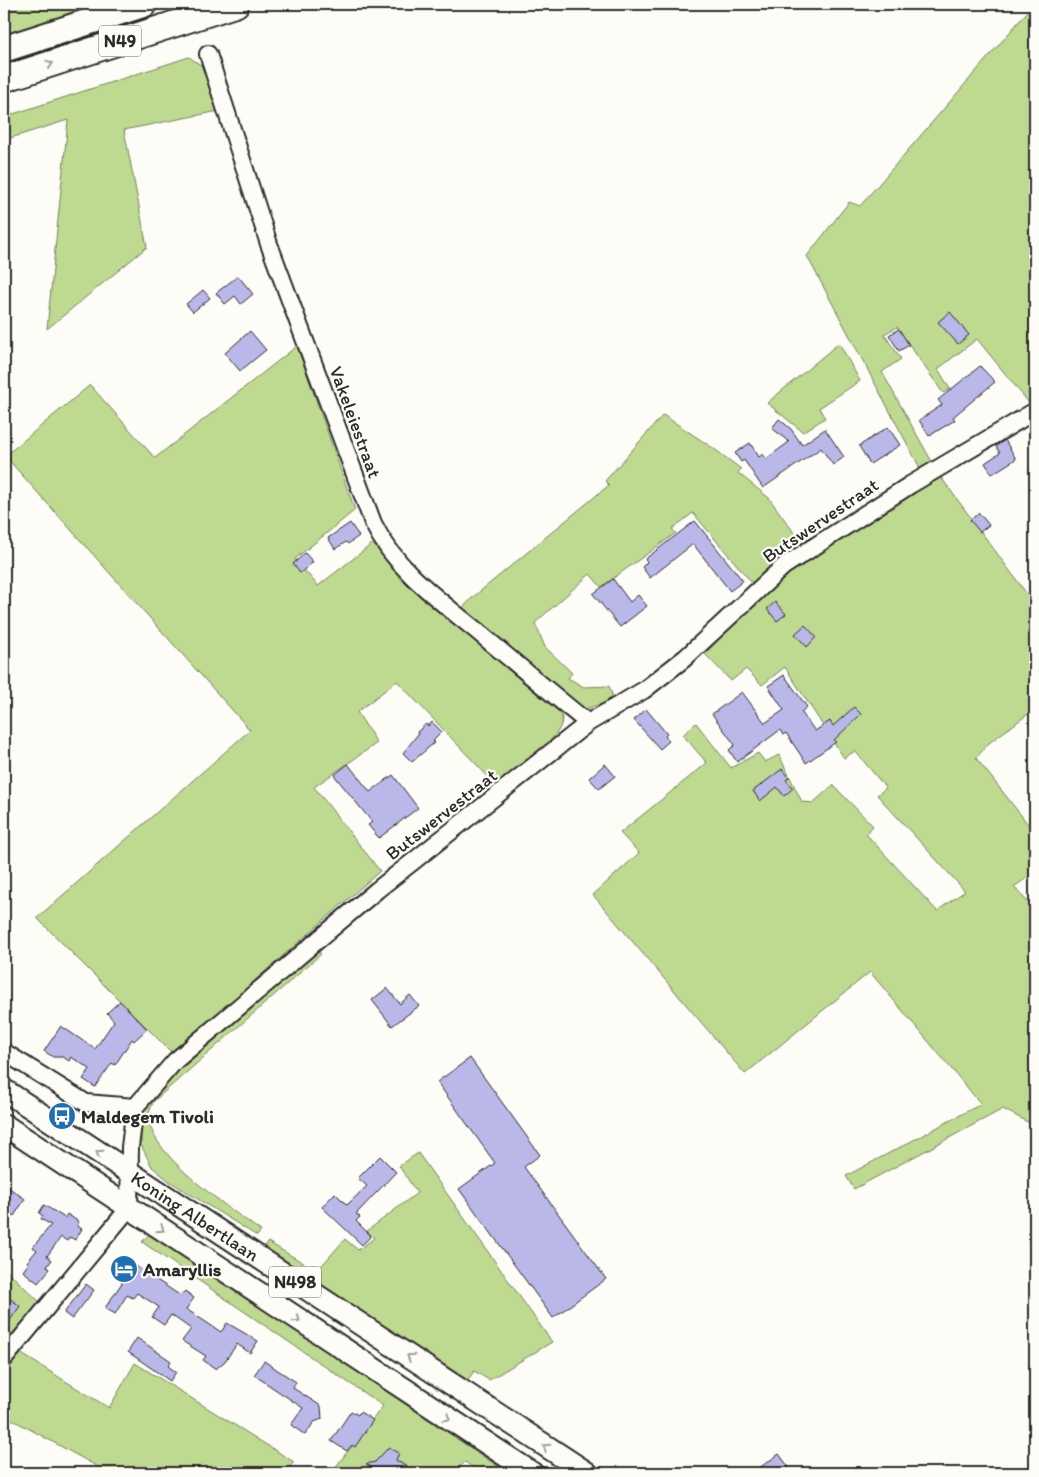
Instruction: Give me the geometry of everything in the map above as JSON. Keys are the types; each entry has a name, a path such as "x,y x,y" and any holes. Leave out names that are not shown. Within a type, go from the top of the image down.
{"highway":[{"name":"N49","path":"4,49 144,4"},
{"name":"N49","path":"4,79 236,4"}],"main road":[{"name":"Koning Albertlaan","path":"4,1090 587,1473"},
{"name":"Koning Albertlaan","path":"4,1125 532,1473"}],"street":[{"name":"Vakeleiestraat","path":"208,54 269,244 373,523 383,543 404,568 424,586 588,723"},
{"name":"Butswervestraat","path":"135,1107 175,1061 376,890 588,723 644,690 685,658 784,566 910,484 1035,411"},
{"path":"4,1052 86,1103 135,1107 129,1173 129,1208 4,1359"}],"green space":[{"path":"4,4 97,4 4,34"},
{"path":"1034,4 1035,400 1029,403 977,339 938,369 950,389 943,393 897,327 884,334 901,359 882,372 932,462 920,468 807,256 849,202 860,206"},
{"path":"189,57 205,68 219,111 124,130 147,247 47,329 68,120 4,140 4,117"},
{"path":"839,343 860,381 819,408 825,418 803,432 767,403"},
{"path":"297,346 355,510 295,559 318,586 372,544 453,618 472,598 609,485 605,481 663,415 741,469 738,473 769,498 803,545 752,583 693,513 672,529 676,533 601,587 590,574 535,623 545,647 572,673 568,678 584,687 609,686 614,700 582,710 552,702 562,718 555,736 536,755 496,785 397,681 357,712 377,743 314,787 380,871 172,1053 37,918 250,730 5,456 90,385 155,458"},
{"path":"940,476 1035,605 1035,709 989,743 976,758 1035,833 1035,872 1014,887 1035,910 1035,1126 1003,1109 854,1189 846,1176 981,1104 870,972 745,1074 593,895 639,853 620,833 707,763 683,735 696,723 731,768 758,753 765,762 779,755 802,802 813,803 833,785 873,826 866,834 937,911 965,891 877,795 886,788 855,751 844,758 785,667 762,685 746,669 731,681 705,654 746,610 790,572"},
{"path":"316,949 321,954 154,1101 149,1112 153,1134 164,1149 195,1181 261,1231 257,1236 169,1181 152,1167 141,1145 141,1118 144,1107 179,1066"},
{"path":"418,1153 552,1342 489,1380 474,1371 468,1380 263,1247 268,1242 317,1271 345,1239 358,1250 374,1238 367,1231 417,1193 399,1166"},
{"path":"150,1233 508,1473 482,1473 465,1462 454,1473 331,1473 383,1406 142,1242"},
{"path":"4,1268 41,1303 4,1344"},
{"path":"20,1353 109,1408 135,1363 294,1462 285,1473 109,1473 4,1415 4,1372"}],"building":[{"path":"238,276 253,294 241,304 235,296 225,304 216,293"},
{"path":"203,290 210,298 193,312 186,304"},
{"path":"950,312 969,335 958,344 938,322"},
{"path":"899,329 909,345 899,351 889,335"},
{"path":"250,331 266,350 240,371 225,353"},
{"path":"980,366 995,382 953,417 955,420 929,436 919,420 942,405 938,400"},
{"path":"779,419 791,429 802,445 825,429 844,457 833,465 821,448 763,488 744,460 741,462 735,453 750,443 759,457 763,454 766,459 789,442 772,428"},
{"path":"888,427 900,445 870,464 859,446"},
{"path":"1005,440 1016,459 992,474 985,463 1000,453 996,446"},
{"path":"979,513 989,525 980,532 970,520"},
{"path":"695,521 743,581 730,591 693,544 650,578 642,567 647,562 645,559"},
{"path":"350,523 359,536 348,544 346,542 335,549 328,538"},
{"path":"305,553 313,562 300,573 293,564"},
{"path":"613,579 630,602 638,595 647,606 620,627 593,594"},
{"path":"775,602 786,614 777,621 767,609"},
{"path":"805,625 816,637 807,647 795,634"},
{"path":"784,675 807,707 801,712 815,731 830,721 833,726 854,707 861,714 834,740 836,742 806,763 786,733 783,735 780,730 737,762 729,750 735,745 712,714 742,692 765,723 784,710 768,686"},
{"path":"646,709 667,734 665,736 669,741 660,749 634,720"},
{"path":"432,722 442,732 433,741 435,742 412,762 403,753 418,734 417,732 426,724 428,726"},
{"path":"348,764 370,792 393,775 418,808 379,838 368,825 372,822 334,775"},
{"path":"605,764 615,776 599,789 589,778"},
{"path":"782,769 789,777 786,780 793,788 784,796 777,787 760,801 753,791"},
{"path":"387,988 400,1004 410,995 419,1006 392,1026 372,1000"},
{"path":"120,1001 147,1029 134,1041 132,1039 115,1065 112,1063 95,1087 83,1079 90,1069 71,1057 69,1061 63,1057 53,1057 44,1051 61,1026 95,1049 114,1021 107,1013"},
{"path":"470,1058 540,1155 524,1167 606,1279 553,1318 459,1189 495,1163 437,1082"},
{"path":"380,1156 396,1172 356,1214 360,1217 356,1221 371,1236 362,1245 322,1207 335,1193 347,1205 367,1186 358,1178"},
{"path":"8,1187 25,1199 14,1216 4,1209 4,1193"},
{"path":"44,1205 65,1218 67,1214 79,1222 77,1226 82,1229 75,1240 70,1237 67,1241 61,1237 47,1256 52,1260 47,1266 50,1269 38,1283 23,1271 29,1263 27,1262 37,1250 33,1247 51,1225 41,1219 43,1216 39,1213"},
{"path":"134,1265 181,1296 185,1291 194,1298 186,1309 221,1332 227,1323 258,1341 250,1353 237,1344 225,1361 216,1369 203,1360 206,1356 182,1341 191,1329 171,1315 164,1325 152,1317 159,1307 137,1293 133,1298 127,1295 115,1314 105,1308"},
{"path":"86,1284 94,1290 72,1319 64,1313"},
{"path":"9,1298 20,1306 4,1329 4,1304"},
{"path":"137,1338 171,1361 168,1366 176,1372 170,1381 128,1352"},
{"path":"264,1361 296,1382 293,1388 321,1406 322,1419 314,1422 305,1435 291,1425 303,1408 254,1375"},
{"path":"351,1411 358,1415 360,1412 373,1420 355,1447 352,1445 347,1451 331,1441"},
{"path":"389,1447 399,1453 396,1460 416,1473 380,1473 366,1464 375,1462"},
{"path":"779,1454 793,1473 752,1473"}],"place":[{"name":"Maldegem Tivoli","path":"62,1116"},
{"name":"Amaryllis","path":"124,1269"}]}
